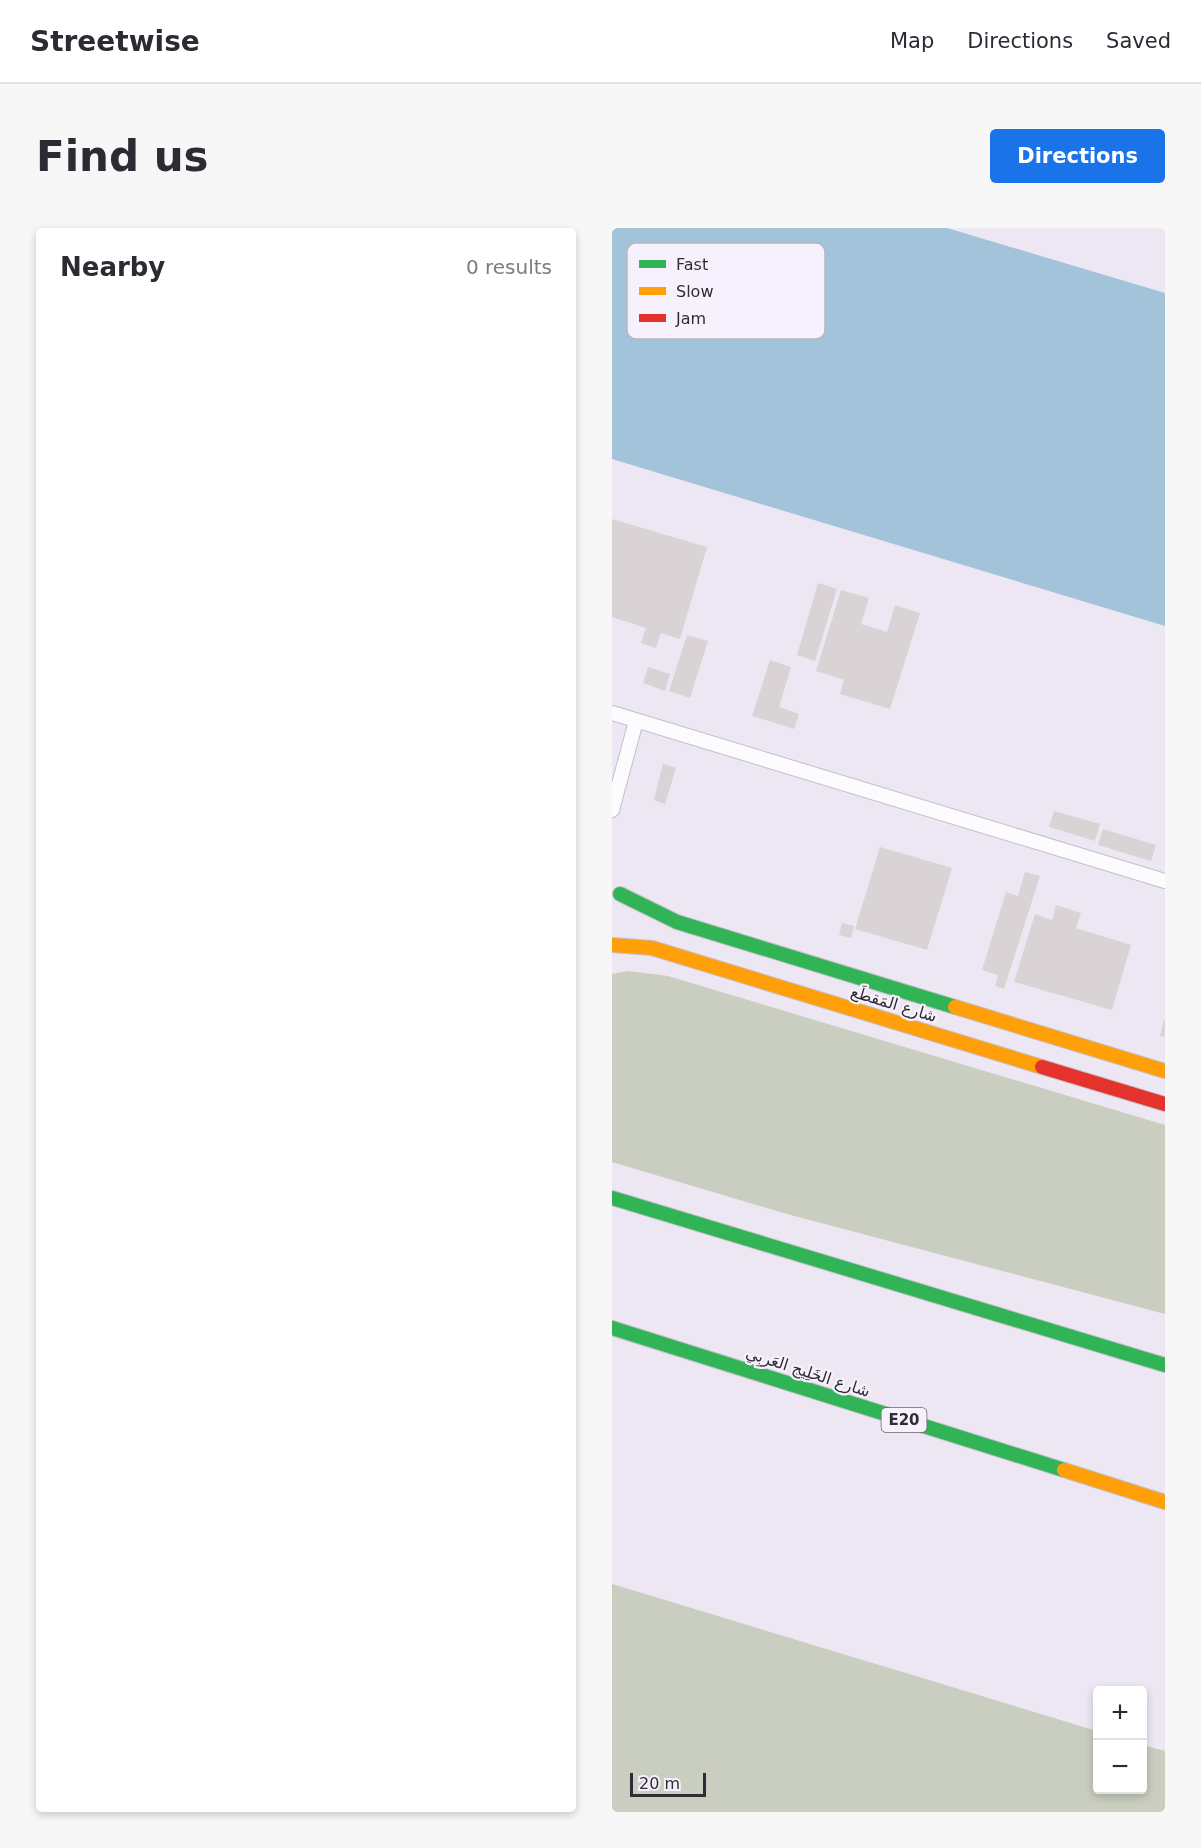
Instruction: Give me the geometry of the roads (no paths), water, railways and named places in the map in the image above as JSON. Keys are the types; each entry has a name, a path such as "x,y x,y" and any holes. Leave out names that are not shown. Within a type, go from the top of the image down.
{"main road":[{"name":"شارع المَقطَع","path":"612,881 622,901 677,922 1165,1071"},
{"name":"شارع المَقطَع","path":"612,945 652,948 1165,1104"},
{"path":"612,1198 1165,1365"},
{"name":"شارع الخَلِيج العَربِي","path":"612,1328 1165,1502"}],"lane":[{"path":"612,713 1165,881"},
{"path":"612,810 636,721"}],"water":[{"path":"612,228 947,228 1165,293 1165,626 612,459"}]}
